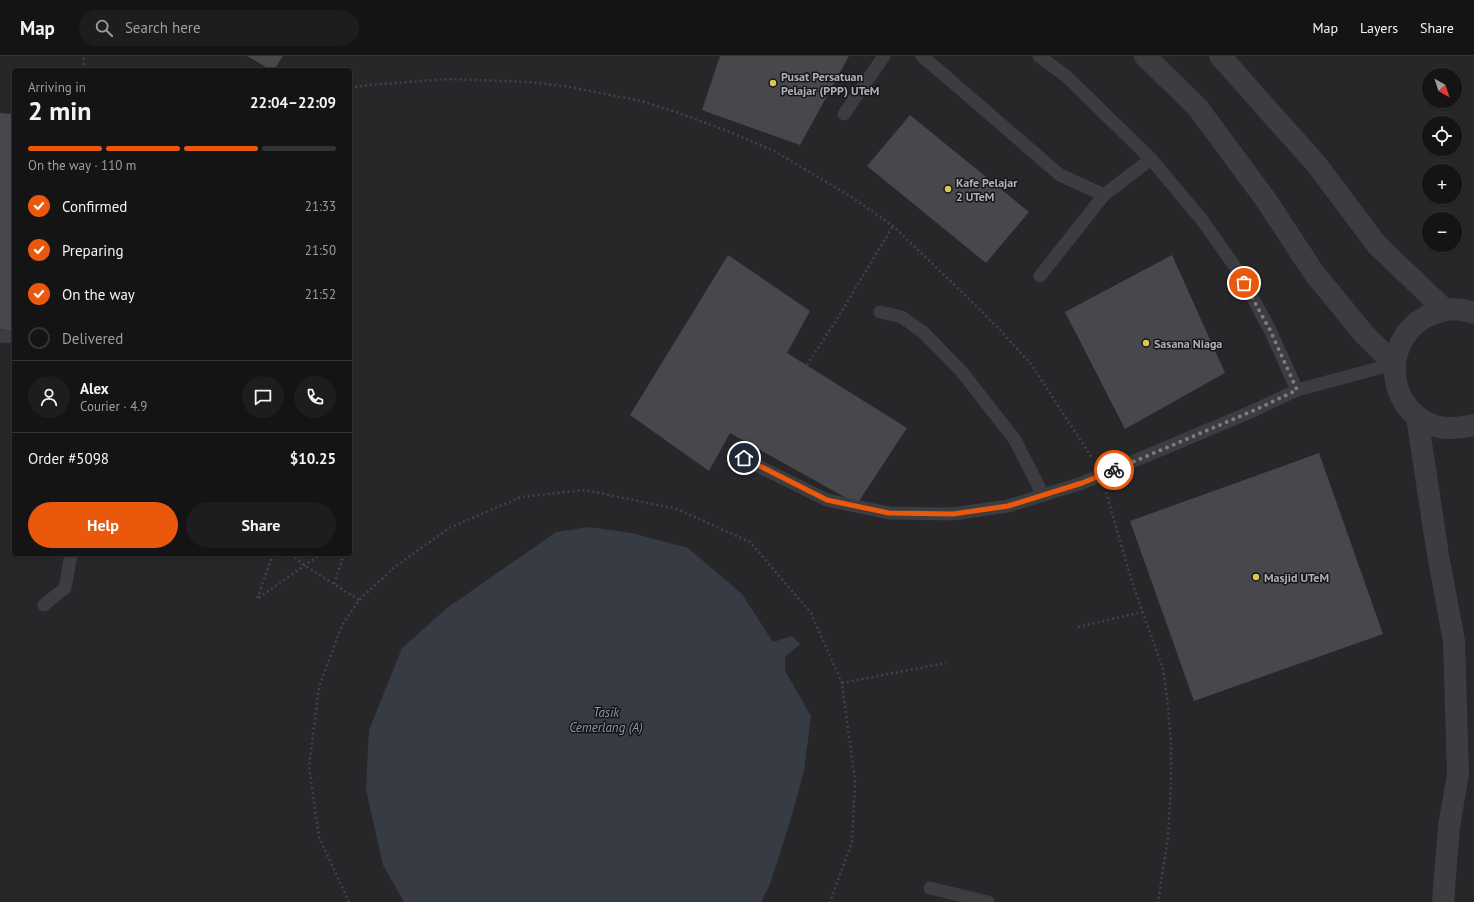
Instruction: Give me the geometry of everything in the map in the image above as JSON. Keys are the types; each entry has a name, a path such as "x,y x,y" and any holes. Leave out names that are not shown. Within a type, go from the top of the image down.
{"street":[{"path":"1145,56 1198,108 1266,200 1314,272 1364,334 1394,364"},
{"path":"1220,56 1317,165 1377,245 1444,310"},
{"path":"1474,313 1464,310 1444,310 1426,316 1410,329 1399,345 1394,364 1396,384 1404,402 1417,416 1435,426 1454,429 1474,426"},
{"path":"1417,416 1438,555 1454,641 1458,774 1449,826 1443,902"}],"lane":[{"path":"844,114 884,56"},
{"path":"922,56 1060,175 1104,195"},
{"path":"1040,56 1066,76 1151,158 1202,220 1238,271 1270,330 1297,390"},
{"path":"1040,276 1104,195 1151,158"},
{"path":"880,312 902,317 924,333 962,372 1015,440 1043,495"},
{"path":"0,336 12,337"},
{"path":"744,458 827,500 889,513 953,514 1008,506 1082,483 1255,410 1297,390 1394,364"},
{"path":"44,604 65,588 71,556"},
{"path":"930,888 988,902"}],"path":[{"path":"83,68 84,56"},
{"path":"352,88 368,85 447,79 529,82 641,101 676,112 730,132 776,152 853,198 893,226 979,309 1031,364 1092,459 1108,495 1142,612 1154,640 1163,669 1171,743 1171,785 1168,837 1158,902"},
{"path":"807,365 893,226"},
{"path":"349,902 319,837 309,767 319,686 342,625 359,600 396,566 449,528 521,497 585,490 677,509 750,542 811,613 842,683 855,781 852,842 830,902"},
{"path":"272,556 257,599 318,556"},
{"path":"293,556 304,565 359,600"},
{"path":"334,584 343,556"},
{"path":"1078,627 1142,612"},
{"path":"842,683 946,663"}],"shaded area":[{"path":"0,56 1474,56 1474,902 0,902"}],"water":[{"name":"Tasik Cemerlang (A)","path":"589,527 632,533 688,548 742,594 773,642 792,636 800,644 785,657 785,671 811,716 804,771 790,822 770,884 761,902 404,902 383,865 366,790 369,730 402,648 447,608 556,532"}],"building":[{"path":"247,56 283,56 275,68 268,68"},
{"name":"Pusat Persatuan Pelajar (PPP) UTeM","path":"720,56 849,56 800,145 702,110"},
{"path":"0,113 12,114 12,331 0,329"},
{"name":"Kafe Pelajar 2 UTeM","path":"910,115 1029,212 986,263 867,166"},
{"path":"728,255 810,311 787,353 907,428 857,504 730,433 709,471 630,415"},
{"name":"Sasana Niaga","path":"1172,255 1225,373 1125,429 1065,312"},
{"name":"Masjid UTeM","path":"1319,453 1383,634 1194,701 1130,521"}],"way so far":[{"path":"1114,470 1255,410 1297,390 1270,330 1244,283"}],"place":[{"name":"Pusat Persatuan Pelajar (PPP) UTeM","path":"773,83"},
{"name":"Kafe Pelajar 2 UTeM","path":"948,189"},
{"name":"Sasana Niaga","path":"1146,343"},
{"name":"Masjid UTeM","path":"1256,577"}],"route":[{"path":"744,458 827,500 889,513 953,514 1008,506 1082,483 1114,470"}]}
